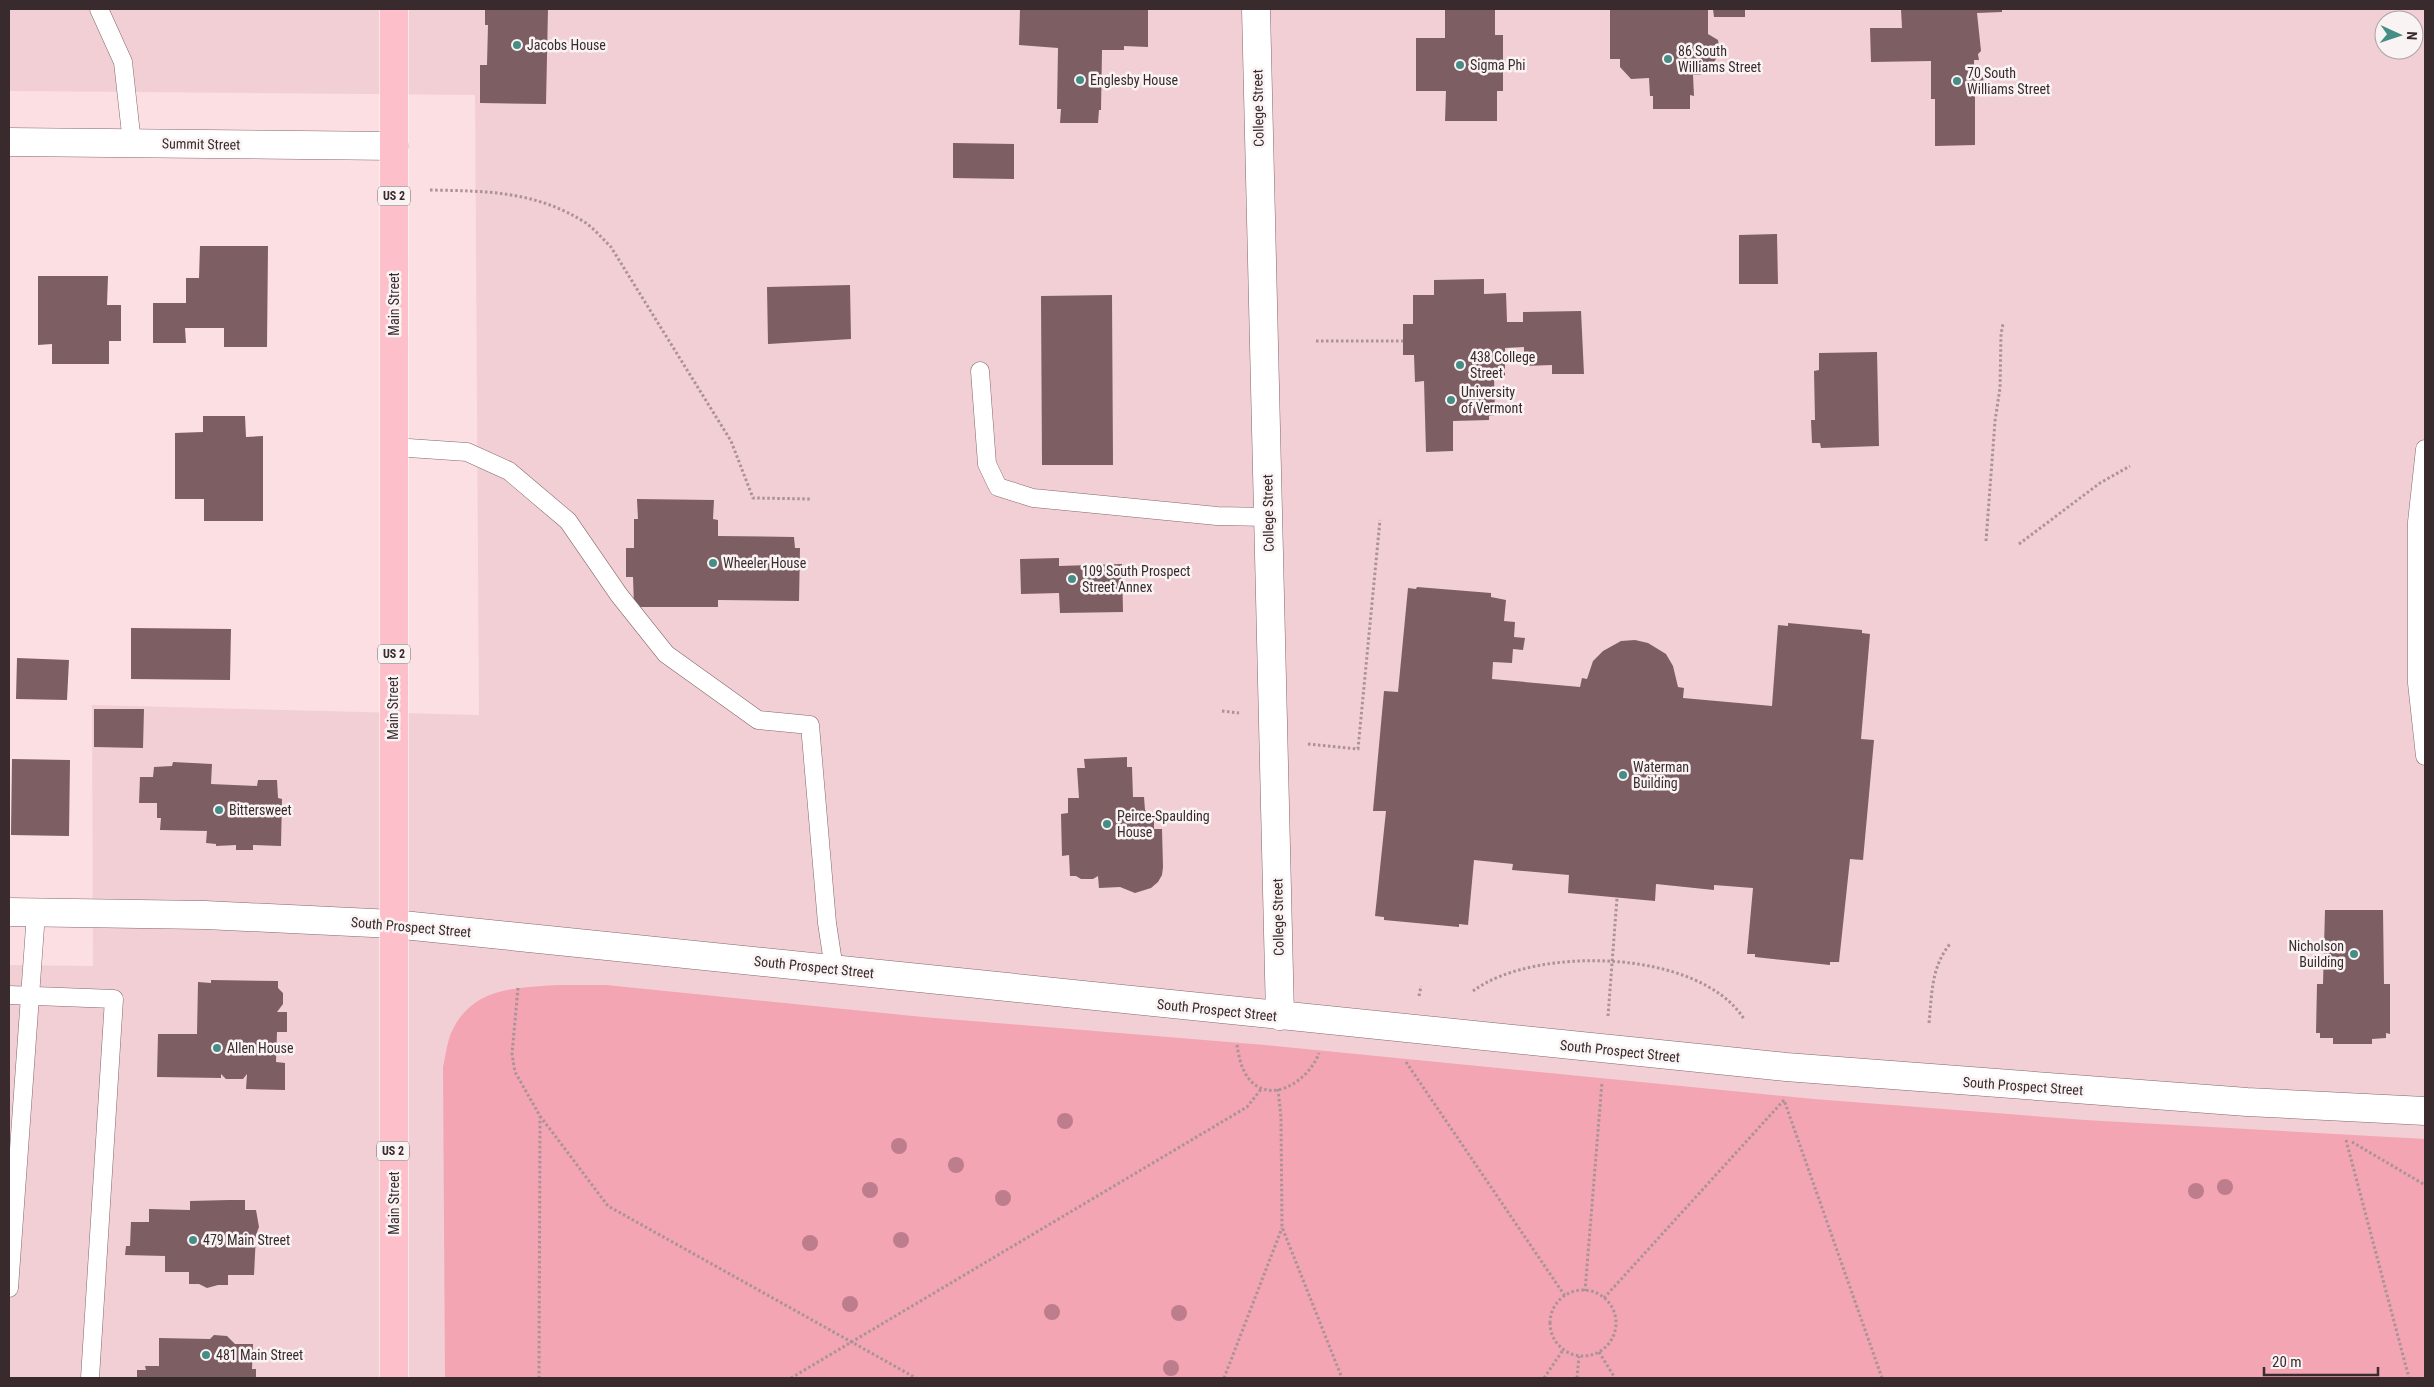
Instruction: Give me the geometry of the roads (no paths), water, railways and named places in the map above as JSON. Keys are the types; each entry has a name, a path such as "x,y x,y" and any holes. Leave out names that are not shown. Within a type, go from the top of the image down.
{"main road":[{"name":"Main Street","path":"394,9 394,1378"}],"street":[{"name":"College Street","path":"1256,9 1280,1016"},
{"name":"Summit Street","path":"9,142 394,146"},
{"name":"South Prospect Street","path":"9,912 205,915 393,924 1280,1016 1928,1080 2247,1102 2425,1110"}],"lane":[{"path":"99,9 123,62 132,143"},
{"path":"980,371 987,464 998,487 1032,498 1217,516 1268,517"},
{"path":"394,447 467,452 509,471 568,521 619,595 666,654 758,720 810,725 827,923 834,969"},
{"path":"2425,449 2417,522 2421,683 2425,756"},
{"path":"9,1288 36,913"},
{"path":"9,995 114,1000 90,1378"}],"place":[{"name":"Jacobs House","path":"517,45"},
{"name":"86 South Williams Street","path":"1668,59"},
{"name":"Sigma Phi","path":"1460,65"},
{"name":"Englesby House","path":"1080,80"},
{"name":"70 South Williams Street","path":"1957,81"},
{"name":"438 College Street","path":"1460,365"},
{"name":"University of Vermont","path":"1451,400"},
{"name":"Wheeler House","path":"713,563"},
{"name":"109 South Prospect Street Annex","path":"1072,579"},
{"name":"Waterman Building","path":"1623,775"},
{"name":"Bittersweet","path":"219,810"},
{"name":"Peirce-Spaulding House","path":"1107,824"},
{"name":"Nicholson Building","path":"2354,954"},
{"name":"Allen House","path":"217,1048"},
{"name":"479 Main Street","path":"193,1240"},
{"name":"481 Main Street","path":"206,1355"}]}
